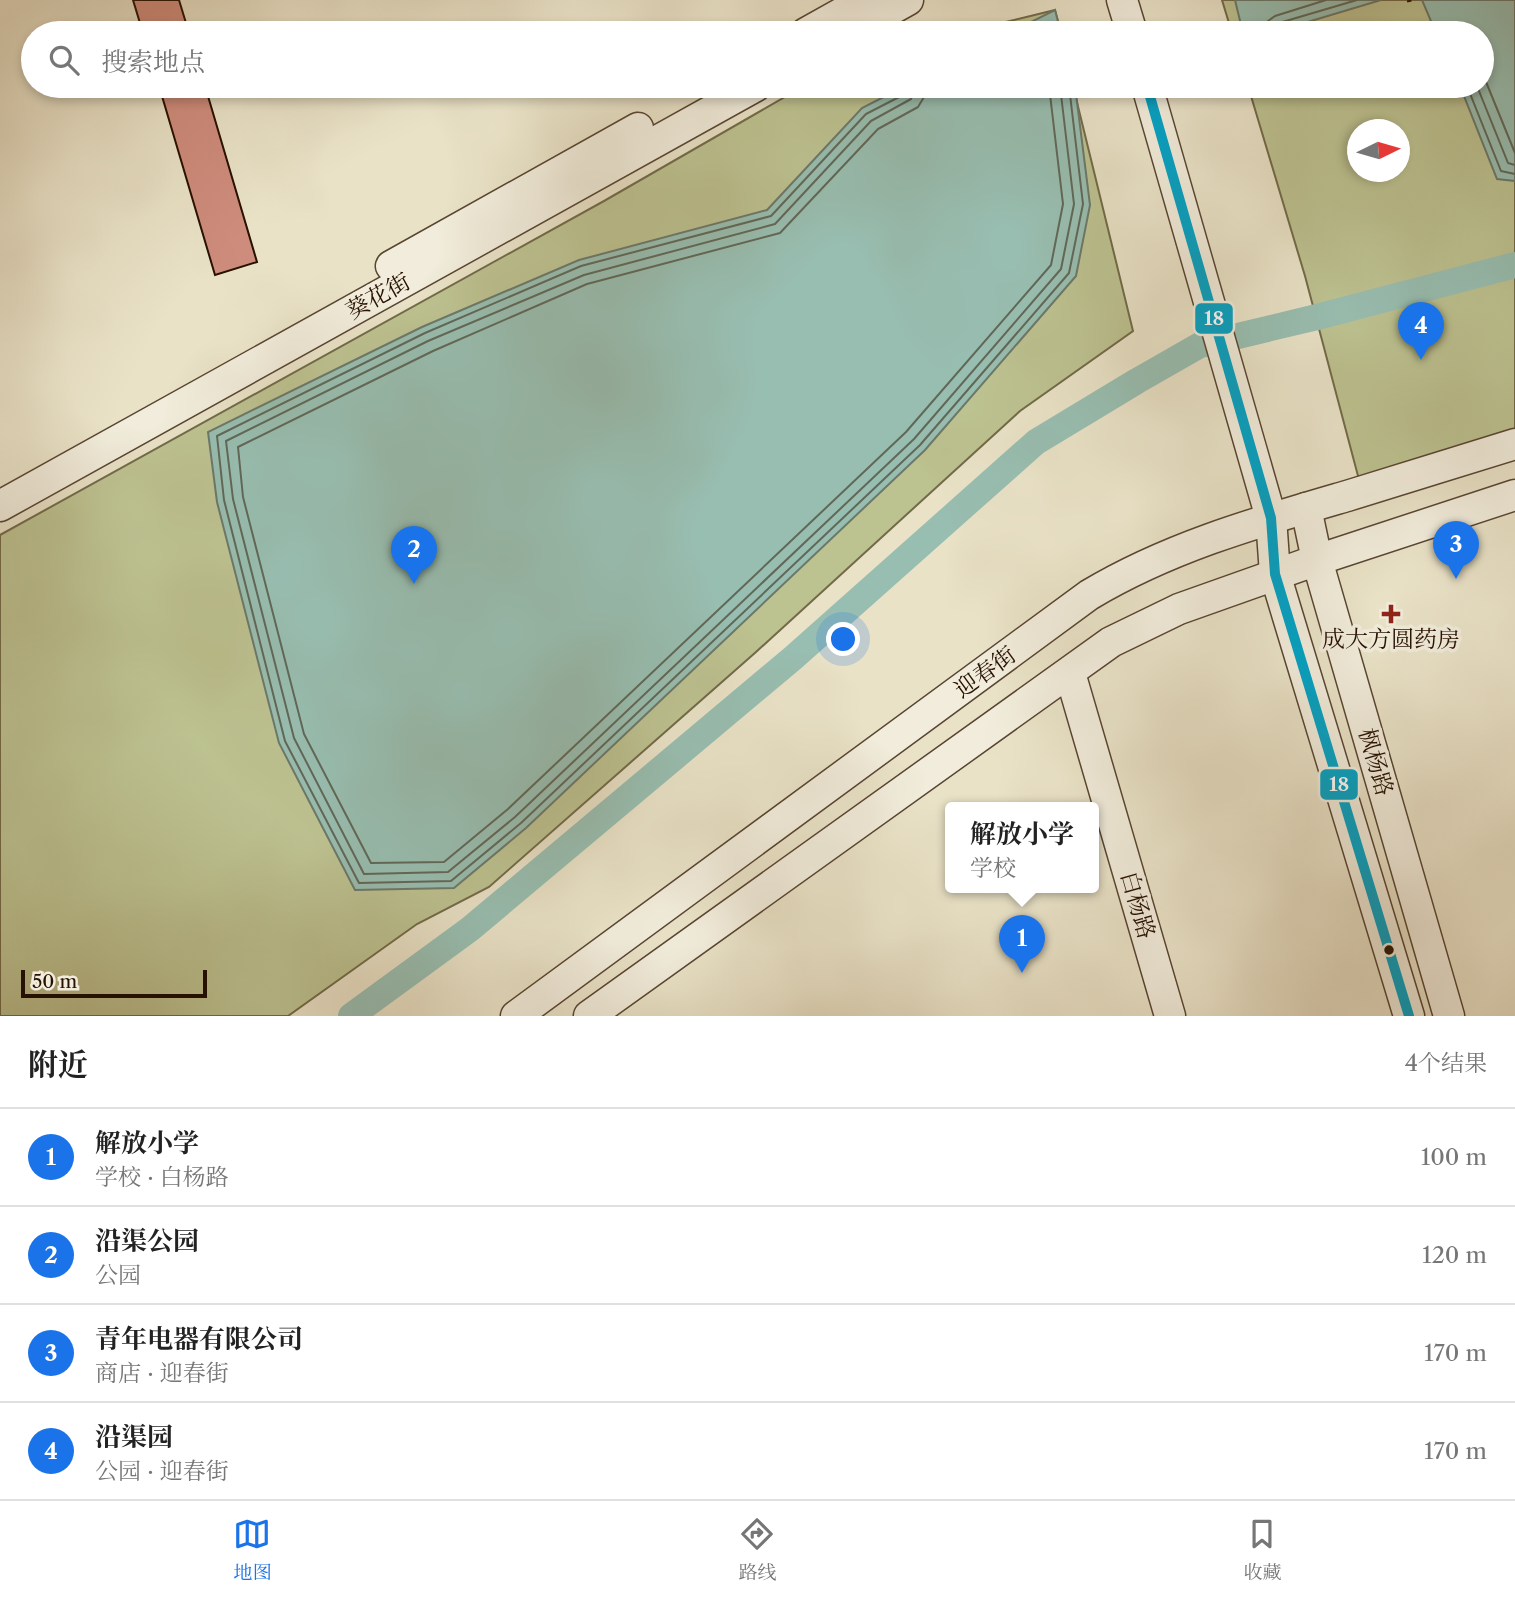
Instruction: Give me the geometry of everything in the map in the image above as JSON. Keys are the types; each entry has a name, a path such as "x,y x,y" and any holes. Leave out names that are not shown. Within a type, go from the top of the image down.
{"street":[{"path":"827,21 864,0"},
{"path":"870,21 908,0"},
{"path":"1122,0 1128,21"},
{"name":"葵花街","path":"0,485 324,305 484,212 693,98"},
{"name":"葵花街","path":"0,506 733,98"},
{"name":"枫杨路","path":"1150,98 1271,518 1275,574 1409,1016"},
{"name":"迎春街","path":"516,1016 1089,595 1122,575 1164,555 1271,518 1515,444"},
{"path":"589,1016 1111,642 1149,622 1275,574 1515,495"},
{"name":"枫杨路","path":"1306,508 1317,560 1449,1016"},
{"name":"白杨路","path":"1070,673 1170,1016"}],"green space":[{"path":"1222,0 1515,0 1515,444 1362,491 1305,276 1252,98 1494,98 1494,21 1228,21"},
{"path":"1055,10 1058,21 1010,21"},
{"path":"783,98 1076,98 1133,331 1020,411 756,652 489,887 417,924 288,1016 0,1016 0,535 604,201"}],"water":[{"path":"1235,0 1381,0 1311,21 1240,21"},
{"path":"1422,0 1515,0 1515,181 1497,179 1465,98 1494,98 1494,21 1431,21"},
{"path":"1055,10 1058,21 1033,21"},
{"path":"882,98 1077,98 1090,205 1076,276 925,450 526,828 454,888 355,890 279,743 217,502 208,432 422,327 579,260 767,210 862,108"}],"building":[{"path":"133,0 179,0 185,21 139,21"},
{"path":"163,98 209,98 257,262 215,275"}],"waterway":[{"path":"351,1016 470,929 793,658 1036,442 1200,345 1515,265"}],"transit line":[{"name":"18","path":"1150,98 1271,518 1275,574 1409,1016"}],"place":[{"name":"沿渠园","path":"1421,360"},
{"name":"青年电器有限公司","path":"1456,579"},
{"name":"沿渠公园","path":"414,584"},
{"name":"成大方圆药房","path":"1391,614"},
{"name":"解放小学","path":"1022,973"}]}
